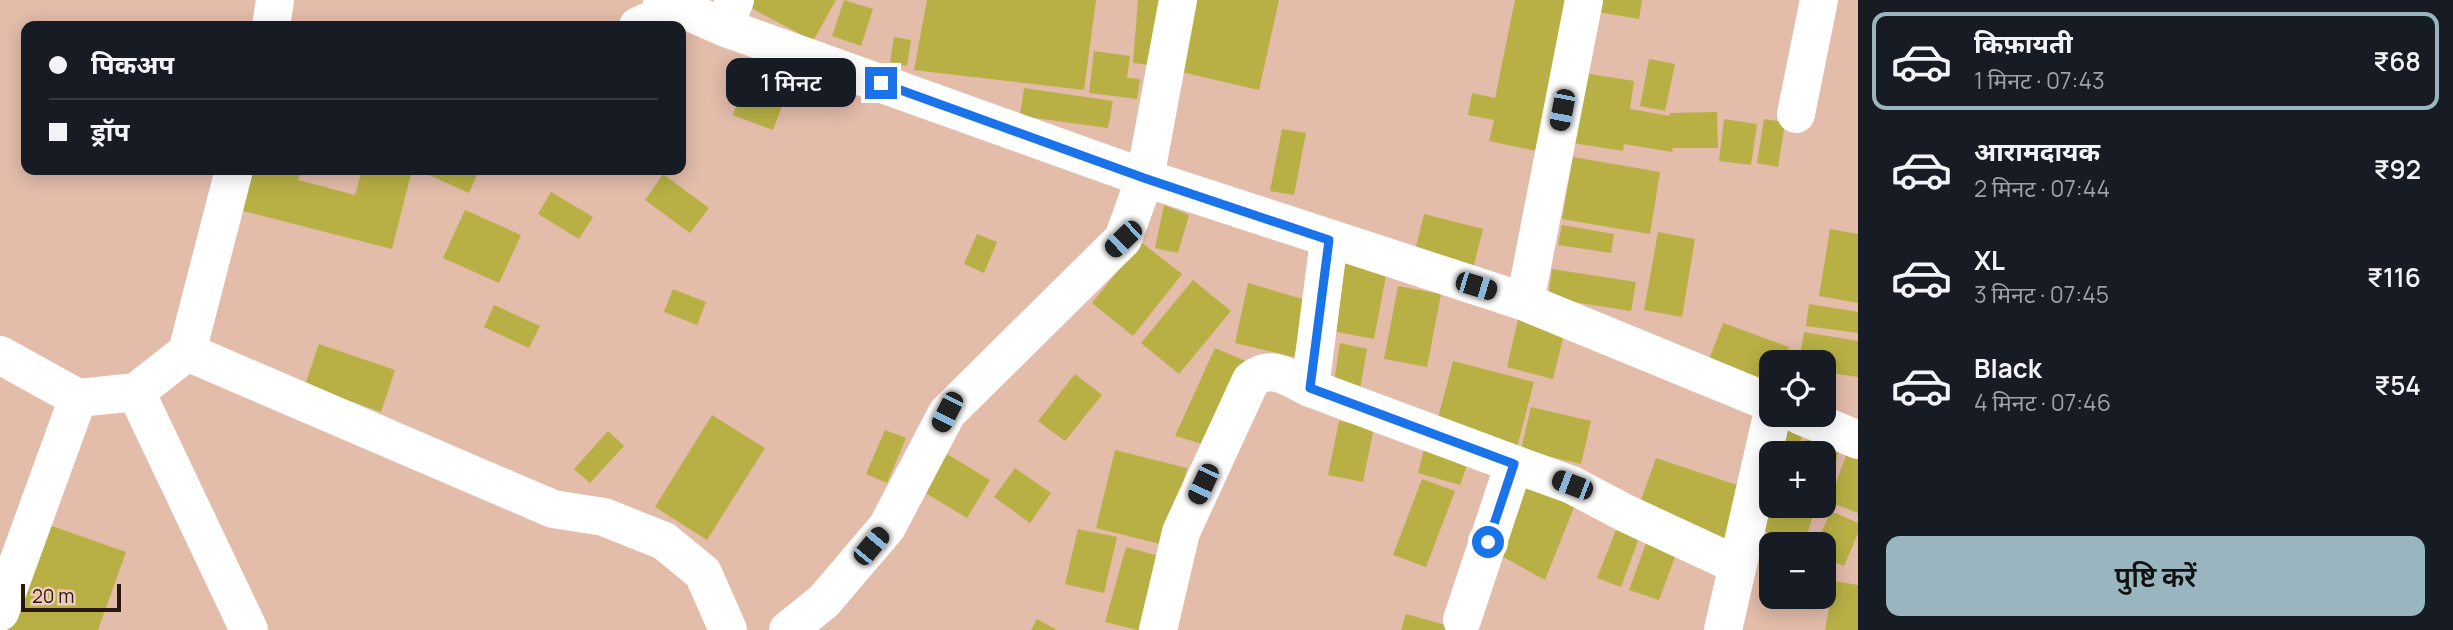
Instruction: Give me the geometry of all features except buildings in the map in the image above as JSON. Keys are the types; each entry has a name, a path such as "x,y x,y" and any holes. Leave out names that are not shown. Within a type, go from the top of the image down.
{"street":[{"path":"272,21 275,0"},
{"path":"788,630 824,601 887,527 947,412 1123,239 1144,178 1178,0"},
{"path":"1525,302 1584,0"},
{"path":"1796,114 1819,0"},
{"path":"646,21 671,4 729,13 1144,178 1525,302 1759,398"},
{"path":"4,366 78,398 136,392 187,352 233,175"},
{"path":"1310,388 1329,240"},
{"path":"187,352 553,509 604,517 664,541 703,573 728,630"},
{"path":"1158,630 1181,532 1251,380 1260,373 1279,373 1310,388 1572,485 1737,565"},
{"path":"136,392 248,630"},
{"path":"0,612 78,398"},
{"path":"1723,630 1769,427"},
{"path":"1827,427 1858,440"},
{"path":"1462,620 1514,464"}],"route":[{"path":"881,83 1144,178 1329,240 1310,388 1514,464 1488,542"}]}
